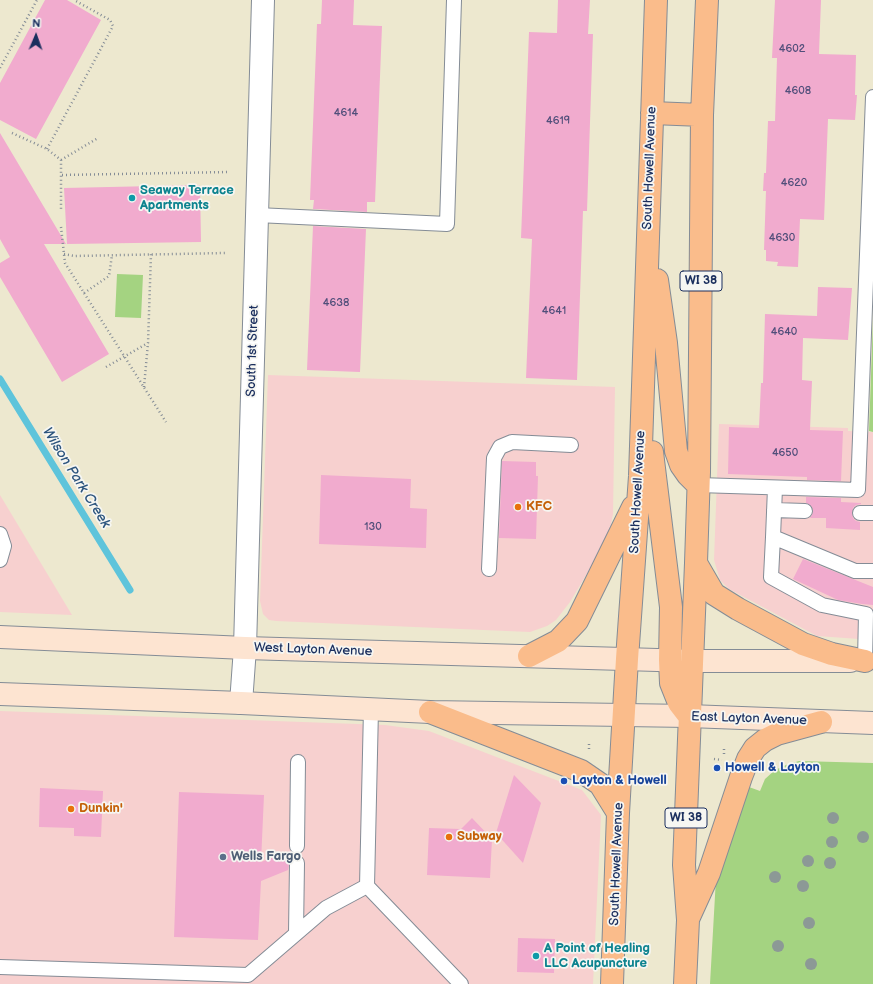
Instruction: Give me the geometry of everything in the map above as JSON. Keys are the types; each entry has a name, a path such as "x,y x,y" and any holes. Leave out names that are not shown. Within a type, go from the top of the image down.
{"main road":[{"name":"South Howell Avenue","path":"612,984 618,813 640,476 656,0"},
{"name":"WI 38","path":"685,984 688,920 684,865 696,563 702,115 707,0"},
{"path":"652,113 702,115"},
{"path":"649,221 666,343 676,451 681,465 698,485"},
{"path":"643,384 671,607 671,683 679,703 689,716"},
{"path":"529,656 558,641 577,621 638,497"},
{"path":"696,563 714,594 738,610 767,623 803,644 832,654 869,662"},
{"name":"West Layton Avenue","path":"0,638 245,648 627,659"},
{"path":"627,659 869,662"},
{"path":"0,694 430,712 624,715"},
{"path":"430,712 581,771 600,784 618,813"},
{"name":"East Layton Avenue","path":"624,715 873,723"},
{"path":"688,920 709,873 748,758 755,748 765,740 777,734 821,722"}],"street":[{"name":"South 1st Street","path":"241,703 245,648 263,0"}],"lane":[{"path":"256,215 447,224 454,0"},
{"path":"698,485 858,490 873,97"},
{"path":"489,569 494,458 500,447 512,442 571,445"},
{"path":"775,488 770,577 822,605 870,614 869,662"},
{"path":"774,510 806,511"},
{"path":"0,534 4,546 0,560"},
{"path":"773,537 855,571 873,571"},
{"path":"371,709 368,886 462,984"},
{"path":"297,846 298,762"},
{"path":"296,934 297,863"},
{"path":"0,967 248,975 326,908 368,886"}],"path":[{"path":"0,67 37,0"},
{"path":"47,149 113,26 110,20 74,0"},
{"path":"12,133 47,149 61,160 61,209"},
{"path":"61,160 98,138"},
{"path":"62,175 229,172"},
{"path":"61,227 65,263 166,422"},
{"path":"64,254 74,256 226,253"},
{"path":"144,388 148,343 151,254"},
{"path":"84,293 109,276 112,255"},
{"path":"106,367 148,343"}],"shaded area":[{"path":"268,375 615,387 613,514 610,529 604,545 570,602 556,620 547,626 530,632 269,620 263,614 260,601"},
{"path":"719,424 848,428 848,431 873,432 873,640 817,636 729,589 720,580 714,560"},
{"path":"0,495 72,615 0,612"},
{"path":"0,711 385,725 429,731 582,790 601,815 593,984 0,984"}],"green space":[{"path":"117,274 143,275 141,318 115,317"},
{"path":"873,319 873,432 869,431"},
{"path":"799,761 873,763 873,984 710,984 716,878 749,787 760,791 765,779 775,770"}],"building":[{"path":"45,0 67,0 101,20 36,139 0,120 0,83"},
{"path":"322,0 354,0 353,25 382,26 375,202 367,202 367,212 313,209 314,200 310,200 317,24 321,24"},
{"path":"558,0 590,0 588,34 593,34 587,211 583,211 577,380 526,378 532,239 521,238 529,32 557,33"},
{"path":"775,0 821,0 819,54 856,55 855,95 857,95 855,120 828,119 824,220 800,219 798,267 777,266 778,262 766,261 766,250 764,250 766,191 763,191 764,173 766,173 768,121 775,121 777,58 772,58"},
{"path":"0,133 66,244 44,244 109,354 62,382 0,277 0,263 10,257 0,239"},
{"path":"200,185 201,242 67,244 64,188"},
{"path":"313,226 366,229 360,372 307,370"},
{"path":"818,287 852,288 848,340 803,338 802,380 812,381 810,430 843,431 841,481 807,480 807,477 728,474 729,427 759,428 761,383 763,383 765,314 817,316"},
{"name":"KFC","path":"502,461 536,462 536,476 538,476 536,539 499,538"},
{"path":"321,475 411,479 410,508 427,509 426,548 319,544"},
{"path":"806,497 841,498 841,502 861,503 853,508 852,513 853,518 860,522 860,530 826,528 826,518 810,518 813,511 812,507 806,503"},
{"path":"803,559 873,587 873,605 838,600 793,579"},
{"path":"514,775 541,803 523,863 496,833"},
{"name":"Dunkin'","path":"40,788 103,791 101,837 74,836 74,828 39,827"},
{"path":"179,792 264,795 261,862 290,851 293,856 290,859 288,870 261,881 258,940 174,937"},
{"path":"472,818 492,839 490,878 427,875 429,828 461,829"},
{"name":"A Point of Healing LLC Acupuncture","path":"518,938 555,939 554,973 517,972"}],"waterway":[{"name":"Wilson Park Creek","path":"0,379 130,590"}],"place":[{"name":"Seaway Terrace Apartments","path":"132,198"},
{"name":"KFC","path":"518,507"},
{"name":"Howell & Layton","path":"717,768"},
{"name":"Layton & Howell","path":"564,781"},
{"name":"Dunkin'","path":"71,809"},
{"name":"Subway","path":"449,837"},
{"name":"Wells Fargo","path":"223,857"},
{"name":"A Point of Healing LLC Acupuncture","path":"536,956"}]}
